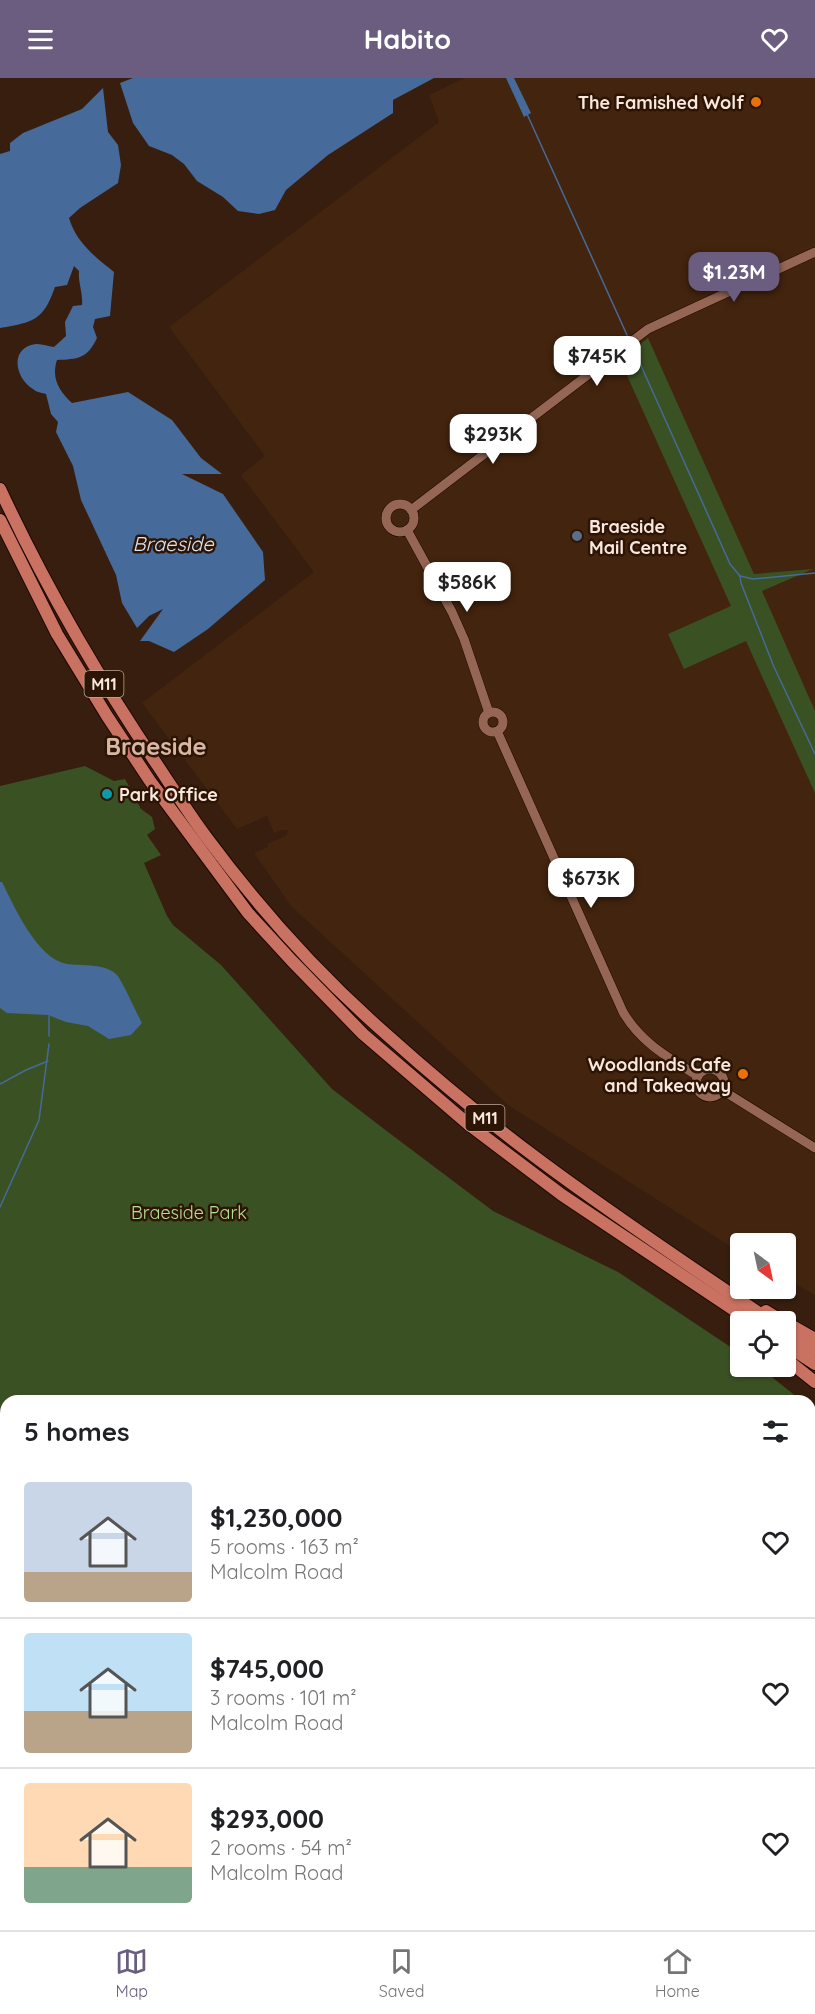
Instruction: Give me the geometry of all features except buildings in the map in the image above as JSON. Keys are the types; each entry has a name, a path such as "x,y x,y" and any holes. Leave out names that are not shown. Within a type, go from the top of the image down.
{"highway":[{"name":"M11","path":"0,489 28,550 73,633 122,713 206,836 259,904 303,953 393,1040 480,1114 535,1157 756,1311"},
{"name":"M11","path":"0,520 57,634 101,706 150,781 255,921 363,1034 451,1110 526,1169 736,1311"},
{"path":"526,1169 730,1315"},
{"path":"710,1279 766,1311"},
{"path":"796,1328 815,1339"},
{"path":"796,1338 815,1351"},
{"path":"796,1352 815,1364"},
{"path":"796,1367 815,1382"}],"street":[{"path":"411,510 641,334 667,319 815,252"},
{"path":"398,504 411,510 414,520 407,530 401,532 392,530 387,524 386,515 390,508 398,504"},
{"path":"407,530 452,612 464,639 489,713"},
{"path":"489,713 498,713 502,717 502,726 497,731 490,732 484,726 483,720 489,713"},
{"path":"497,731 631,1026 655,1049 698,1076"},
{"path":"704,1070 716,1071 724,1081 722,1090 716,1096 702,1095 696,1084 698,1076 704,1070"},
{"path":"722,1090 815,1148"}],"shaded area":[{"path":"465,78 815,78 815,1295 796,1284 796,1233 730,1233 730,1246 508,1105 291,906 254,853 268,847 267,844 286,836 288,830 274,833 267,816 237,829 142,703 314,572 241,475 265,456 169,327 439,122 429,95"}],"green space":[{"path":"648,338 754,574 813,569 762,591 815,711 815,793 746,641 684,669 668,634 731,606 620,360"},
{"name":"Braeside Park","path":"85,766 114,781 125,779 141,809 152,817 155,829 147,835 161,855 144,863 173,925 221,965 332,1089 493,1211 618,1272 730,1347 730,1377 772,1377 794,1395 0,1395 0,786"}],"water":[{"path":"133,78 434,78 393,100 393,113 328,155 286,190 275,210 259,214 238,211 223,197 197,181 184,164 172,155 149,146 133,123 120,83"},
{"path":"506,78 514,78 531,113 524,117"},
{"name":"Braeside","path":"103,88 108,132 118,145 121,165 118,183 69,218 81,242 114,272 110,316 95,319 93,327 97,338 85,354 76,358 57,360 55,373 57,384 72,403 128,392 172,420 201,458 222,474 182,474 223,494 263,552 265,580 208,629 174,652 149,641 140,641 163,609 149,616 137,628 122,603 116,575 81,500 73,466 56,432 58,422 51,414 46,394 27,385 18,366 20,354 24,349 37,344 54,347 66,336 65,322 73,306 82,305 79,271 74,266 67,285 55,287 46,307 36,318 0,328 0,154 10,151 10,143 23,133 82,109"},
{"path":"0,882 36,942 56,960 67,964 105,968 116,974 142,1023 131,1035 109,1039 88,1026 66,1022 48,1015 7,1013 0,1008"}],"waterway":[{"path":"527,114 627,335"},
{"path":"634,350 730,564 740,576 753,579 815,573"},
{"path":"740,576 774,667 815,754"},
{"path":"49,1016 49,1036"},
{"path":"0,1207 39,1120 49,1044"},
{"path":"0,1084 48,1061"}],"place":[{"name":"The Famished Wolf","path":"756,102"},
{"name":"Braeside Mail Centre","path":"577,536"},
{"name":"Park Office","path":"107,794"},
{"name":"Woodlands Cafe and Takeaway","path":"743,1074"}],"district":[{"name":"Braeside","path":"156,746"}]}
